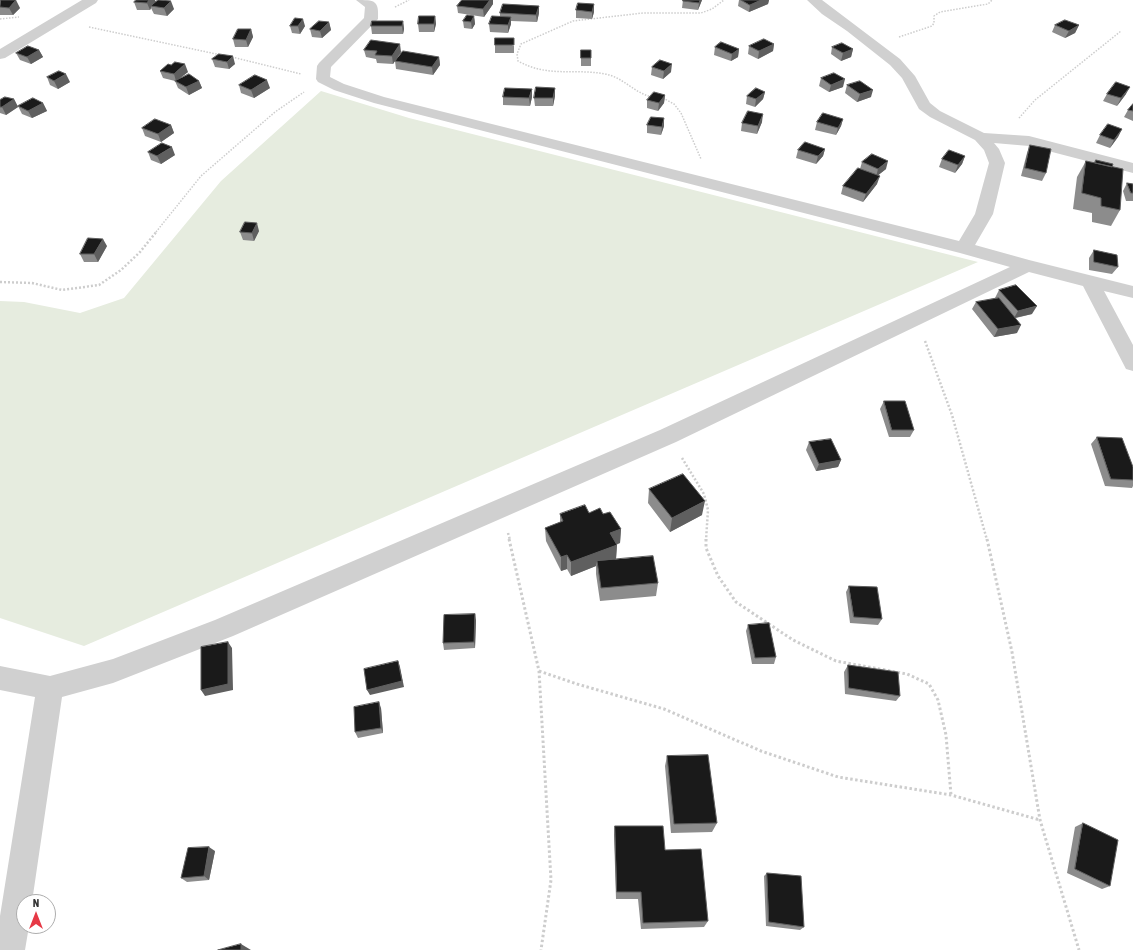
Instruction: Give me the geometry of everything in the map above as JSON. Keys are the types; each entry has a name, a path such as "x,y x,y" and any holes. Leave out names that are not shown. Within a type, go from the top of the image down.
{"street":[{"path":"0,55 92,0"},
{"path":"363,0 372,6 371,19 324,66 323,79 339,87 379,100 964,248 1026,266 1133,292"},
{"path":"814,0 895,62 908,76 924,106 941,118 981,137 1029,141 1133,168"},
{"path":"964,248 984,214 997,162 981,137"},
{"path":"0,678 50,688 113,671 224,628 668,436 1026,266"},
{"path":"1090,282 1133,364"},
{"path":"10,950 50,688"}],"path":[{"path":"656,97 638,94 624,81 605,74 555,72 526,67 518,62 517,54 521,44 573,21 643,13 702,13 712,9 724,0"},
{"path":"874,45 932,26 935,15 940,12 988,4 992,0"},
{"path":"57,20 223,56"},
{"path":"1007,139 1013,125 1035,100 1121,31"},
{"path":"230,57 323,79"},
{"path":"0,282 32,283 62,290 99,285 121,270 140,252 201,176 275,112 323,79"},
{"path":"662,98 671,100 677,104 682,111 691,137 712,185"},
{"path":"917,319 952,415 986,534 1012,652 1040,820 1079,950"},
{"path":"668,436 695,477 704,494 708,510 706,548 718,576 736,602 793,640 836,661 907,674 929,684 938,700 946,735 951,795"},
{"path":"502,507 539,671 551,880 541,950"},
{"path":"539,671 577,684 664,709 761,751 838,777 951,795 1040,820"}],"shaded area":[{"path":"321,91 409,118 978,262 84,646 0,618 0,301 24,302 80,313 124,298 221,181"}],"building":[{"path":"1,0 16,0 9,8 0,7"},
{"path":"136,0 149,0 147,3 134,2"},
{"path":"158,0 171,1 164,8 151,6"},
{"path":"462,0 490,0 483,9 457,6"},
{"path":"683,0 700,0 699,3"},
{"path":"741,0 761,0 750,5"},
{"path":"578,3 594,4 592,12 576,10"},
{"path":"503,4 539,6 536,15 500,13"},
{"path":"467,15 474,16 471,22 463,21"},
{"path":"419,16 435,16 434,24 418,24"},
{"path":"492,16 511,17 508,25 489,24"},
{"path":"295,18 303,19 298,26 290,26"},
{"path":"1065,20 1079,25 1069,31 1055,25"},
{"path":"319,21 329,22 320,31 310,29"},
{"path":"372,21 403,21 402,26 371,26"},
{"path":"238,29 251,29 246,40 233,39"},
{"path":"495,38 514,38 514,45 495,45"},
{"path":"764,39 774,44 759,51 749,46"},
{"path":"371,40 400,44 392,56 375,55 377,51 364,50"},
{"path":"721,42 739,49 732,54 715,47"},
{"path":"842,43 853,49 843,53 832,47"},
{"path":"28,46 39,50 27,57 16,53"},
{"path":"581,50 591,50 591,58 581,58"},
{"path":"403,51 439,57 432,67 395,61"},
{"path":"219,54 233,56 227,62 212,59"},
{"path":"660,60 672,64 664,71 652,67"},
{"path":"175,62 185,64 174,74 160,71 168,64 171,65"},
{"path":"59,71 66,74 54,81 47,77"},
{"path":"834,73 845,79 831,85 821,78"},
{"path":"189,74 199,81 186,87 175,81"},
{"path":"255,75 267,80 251,90 239,85"},
{"path":"860,81 873,90 860,94 847,85"},
{"path":"1116,82 1130,87 1121,98 1107,94"},
{"path":"536,87 555,88 553,98 534,98"},
{"path":"505,88 532,89 529,98 503,97"},
{"path":"756,88 765,92 756,99 747,96"},
{"path":"654,92 665,95 659,103 647,100"},
{"path":"5,97 14,99 0,107 0,100"},
{"path":"33,98 43,103 28,111 18,106"},
{"path":"1133,104 1133,111 1128,110"},
{"path":"748,111 763,114 758,126 742,123"},
{"path":"823,113 843,119 838,128 817,122"},
{"path":"651,117 664,118 662,127 647,125"},
{"path":"155,119 171,125 158,134 142,128"},
{"path":"1108,124 1122,129 1114,140 1100,135"},
{"path":"805,142 825,149 818,156 798,150"},
{"path":"162,143 172,147 157,156 148,152"},
{"path":"1030,145 1051,149 1046,173 1025,168"},
{"path":"949,150 965,156 958,165 942,159"},
{"path":"872,154 888,161 878,169 862,162"},
{"path":"1096,160 1113,164 1112,167 1095,163"},
{"path":"1086,161 1123,169 1120,210 1101,206 1101,198 1082,193"},
{"path":"858,168 880,176 866,194 843,186"},
{"path":"1127,183 1133,184 1133,193 1131,193"},
{"path":"245,222 257,223 252,233 240,232"},
{"path":"88,238 103,239 94,254 80,254"},
{"path":"1094,250 1117,255 1118,267 1094,262"},
{"path":"1016,285 1037,306 1018,311 999,290"},
{"path":"999,298 1021,325 998,329 976,302"},
{"path":"884,401 905,401 914,430 892,430"},
{"path":"1097,437 1122,438 1133,467 1133,480 1111,479"},
{"path":"831,439 841,460 819,464 809,442"},
{"path":"683,474 705,501 672,518 649,489"},
{"path":"585,505 589,513 600,508 603,514 610,512 621,529 610,533 617,545 571,562 567,555 561,557 545,528 563,521 560,514"},
{"path":"653,556 658,583 601,588 597,561"},
{"path":"849,586 877,587 882,619 854,617"},
{"path":"475,614 474,642 443,643 444,615"},
{"path":"769,623 776,657 755,658 748,625"},
{"path":"228,642 228,684 201,690 201,647"},
{"path":"398,661 402,681 367,690 364,669"},
{"path":"848,665 898,672 900,696 849,688"},
{"path":"379,702 381,728 355,732 354,707"},
{"path":"708,755 717,823 674,824 667,756"},
{"path":"1083,823 1118,840 1110,886 1075,869"},
{"path":"615,826 663,826 665,850 701,849 708,921 643,923 641,892 617,892"},
{"path":"209,847 204,876 181,878 188,848"},
{"path":"767,873 801,876 804,927 769,922"},
{"path":"241,944 241,950 218,950"}]}
